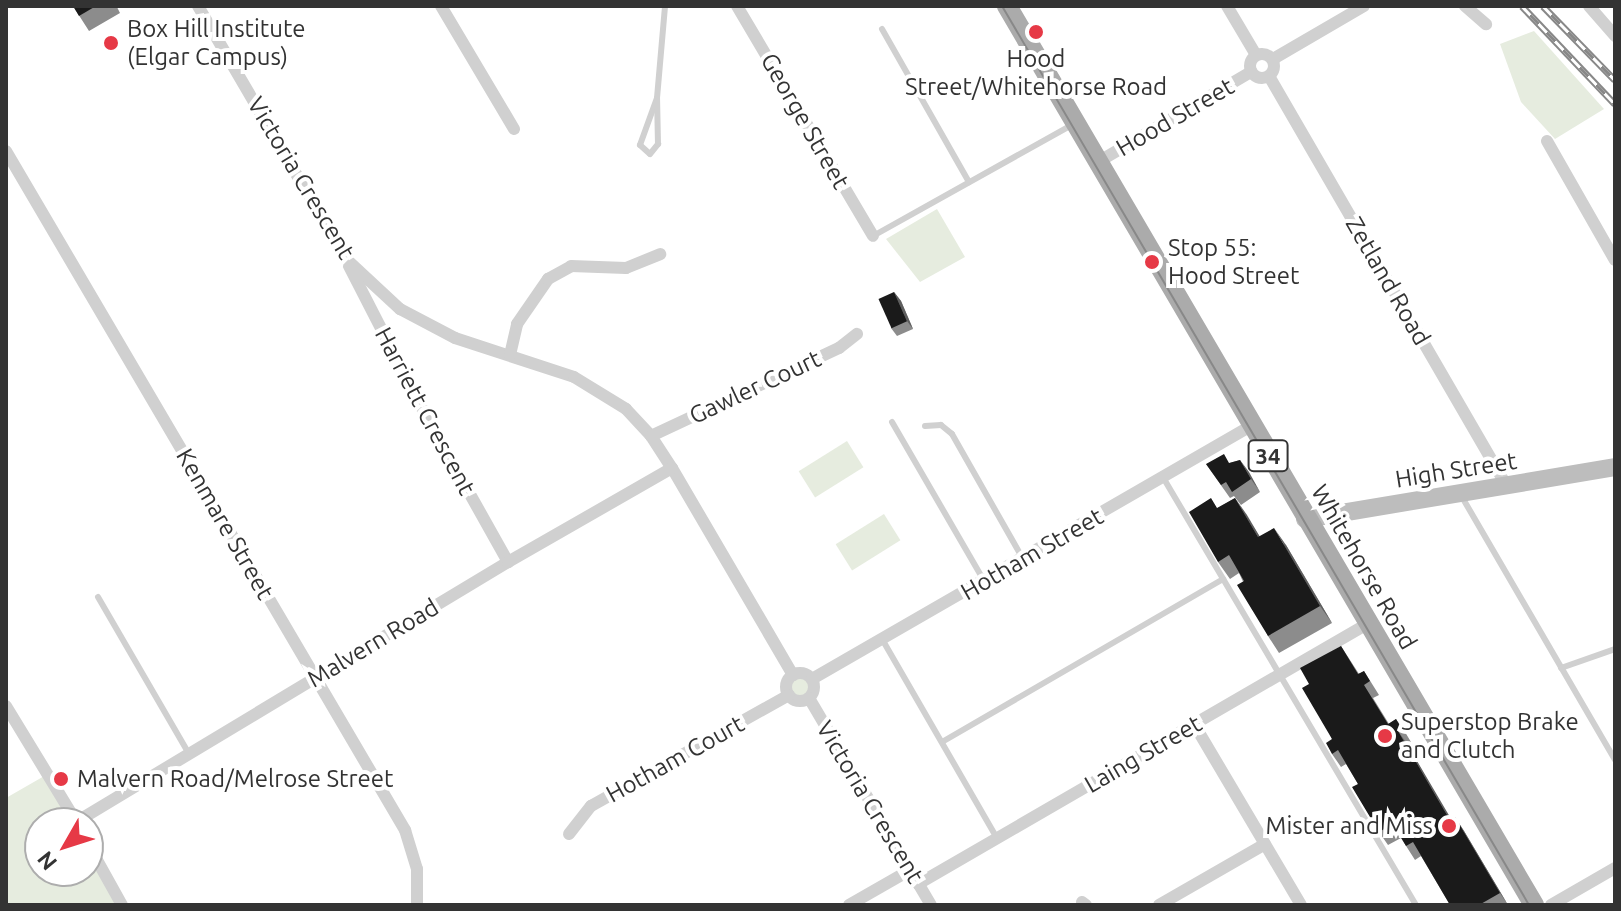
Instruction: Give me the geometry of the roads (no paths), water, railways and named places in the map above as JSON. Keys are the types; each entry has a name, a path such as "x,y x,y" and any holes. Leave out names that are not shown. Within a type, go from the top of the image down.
{"main road":[{"name":"Whitehorse Road","path":"1007,6 1534,905"}],"street":[{"name":"Victoria Crescent","path":"198,6 346,259 400,309 455,338 574,377 626,409 651,436 672,468 793,675"},
{"path":"441,6 514,129"},
{"name":"George Street","path":"737,6 873,236"},
{"path":"1227,6 1256,55"},
{"path":"1273,59 1364,6"},
{"path":"1465,6 1486,24"},
{"path":"1589,6 1615,36"},
{"path":"1263,53 1273,59 1275,67 1269,76 1261,78 1251,72 1250,61 1256,55 1263,53"},
{"name":"Hood Street","path":"1098,162 1251,72"},
{"name":"Zetland Road","path":"1269,76 1507,486"},
{"path":"1547,141 1615,260"},
{"name":"Kenmare Street","path":"6,151 405,830 417,869 417,905"},
{"path":"510,355 517,324 548,279 571,266 618,269 660,254"},
{"name":"Harriett Crescent","path":"346,259 425,414 508,562"},
{"name":"Gawler Court","path":"651,436 839,348 857,334"},
{"name":"Hotham Street","path":"812,679 1164,479 1251,426"},
{"name":"High Street","path":"1305,519 1615,467"},
{"name":"Malvern Road","path":"101,807 508,562 672,468"},
{"name":"Laing Street","path":"918,884 1367,624"},
{"path":"803,673 812,679 814,689 809,698 798,701 789,695 787,684 793,675 803,673"},
{"name":"Hotham Court","path":"569,834 591,806 789,695"},
{"name":"Victoria Crescent","path":"809,698 931,905"},
{"path":"6,706 67,807"},
{"path":"1194,724 1301,905"},
{"path":"1159,905 1265,844"},
{"path":"1551,905 1615,868"},
{"path":"849,905 910,870"},
{"path":"104,873 122,905"}],"lane":[{"path":"657,98 640,145 650,154 658,144 657,98 665,6"},
{"path":"882,29 969,182"},
{"path":"873,236 1075,123"},
{"path":"892,422 984,581"},
{"path":"925,426 941,425 952,434 1023,559"},
{"path":"1164,479 1416,905"},
{"path":"1460,493 1615,760"},
{"path":"942,742 1223,579"},
{"path":"98,597 189,754"},
{"path":"882,639 997,838"},
{"path":"1561,668 1615,649"}],"tram line":[{"path":"1002,6 1529,905"}],"railway":[{"path":"1522,6 1615,104"},
{"path":"1543,6 1615,80"}],"place":[{"name":"Hood Street/Whitehorse Road","path":"1036,32"},
{"name":"Box Hill Institute (Elgar Campus)","path":"111,43"},
{"name":"Stop 55: Hood Street","path":"1152,262"},
{"name":"Superstop Brake and Clutch","path":"1385,736"},
{"name":"Malvern Road/Melrose Street","path":"61,779"},
{"name":"Mister and Miss","path":"1449,826"}]}
